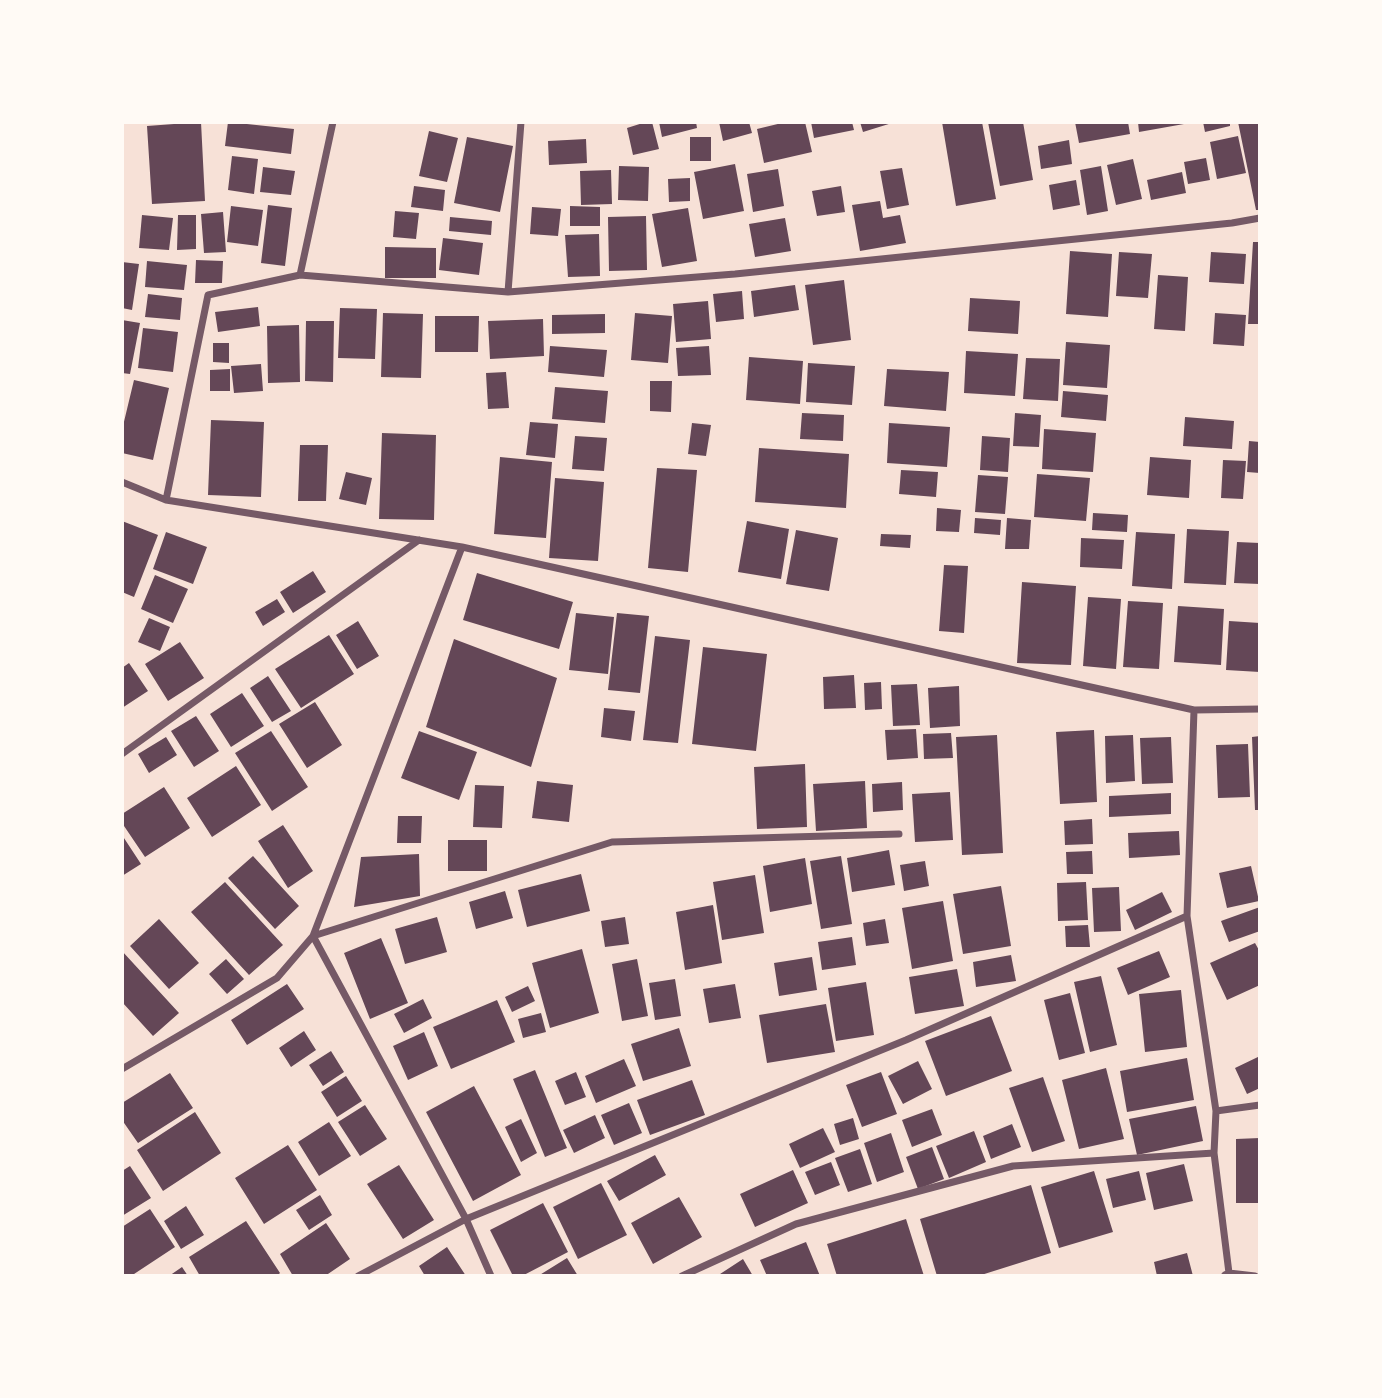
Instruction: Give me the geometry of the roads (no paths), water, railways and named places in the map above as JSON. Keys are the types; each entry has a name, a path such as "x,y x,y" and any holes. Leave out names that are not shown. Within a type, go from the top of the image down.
{"street":[{"path":"300,275 333,122"},
{"path":"508,292 521,122"},
{"path":"166,500 208,295 300,275 508,292 735,274 1233,223 1259,218"},
{"path":"122,482 166,500 462,547 1194,710 1259,709"},
{"path":"122,754 419,540"},
{"path":"122,1069 277,978 313,936 462,547"},
{"path":"1194,710 1187,916 1216,1111 1214,1153 1227,1274 1255,1276"},
{"path":"313,936 612,842 900,834"},
{"path":"358,1276 466,1219 906,1040 1187,916"},
{"path":"313,936 466,1219 491,1276"},
{"path":"1216,1111 1259,1105"},
{"path":"682,1276 796,1224 1013,1166 1214,1153"}]}
